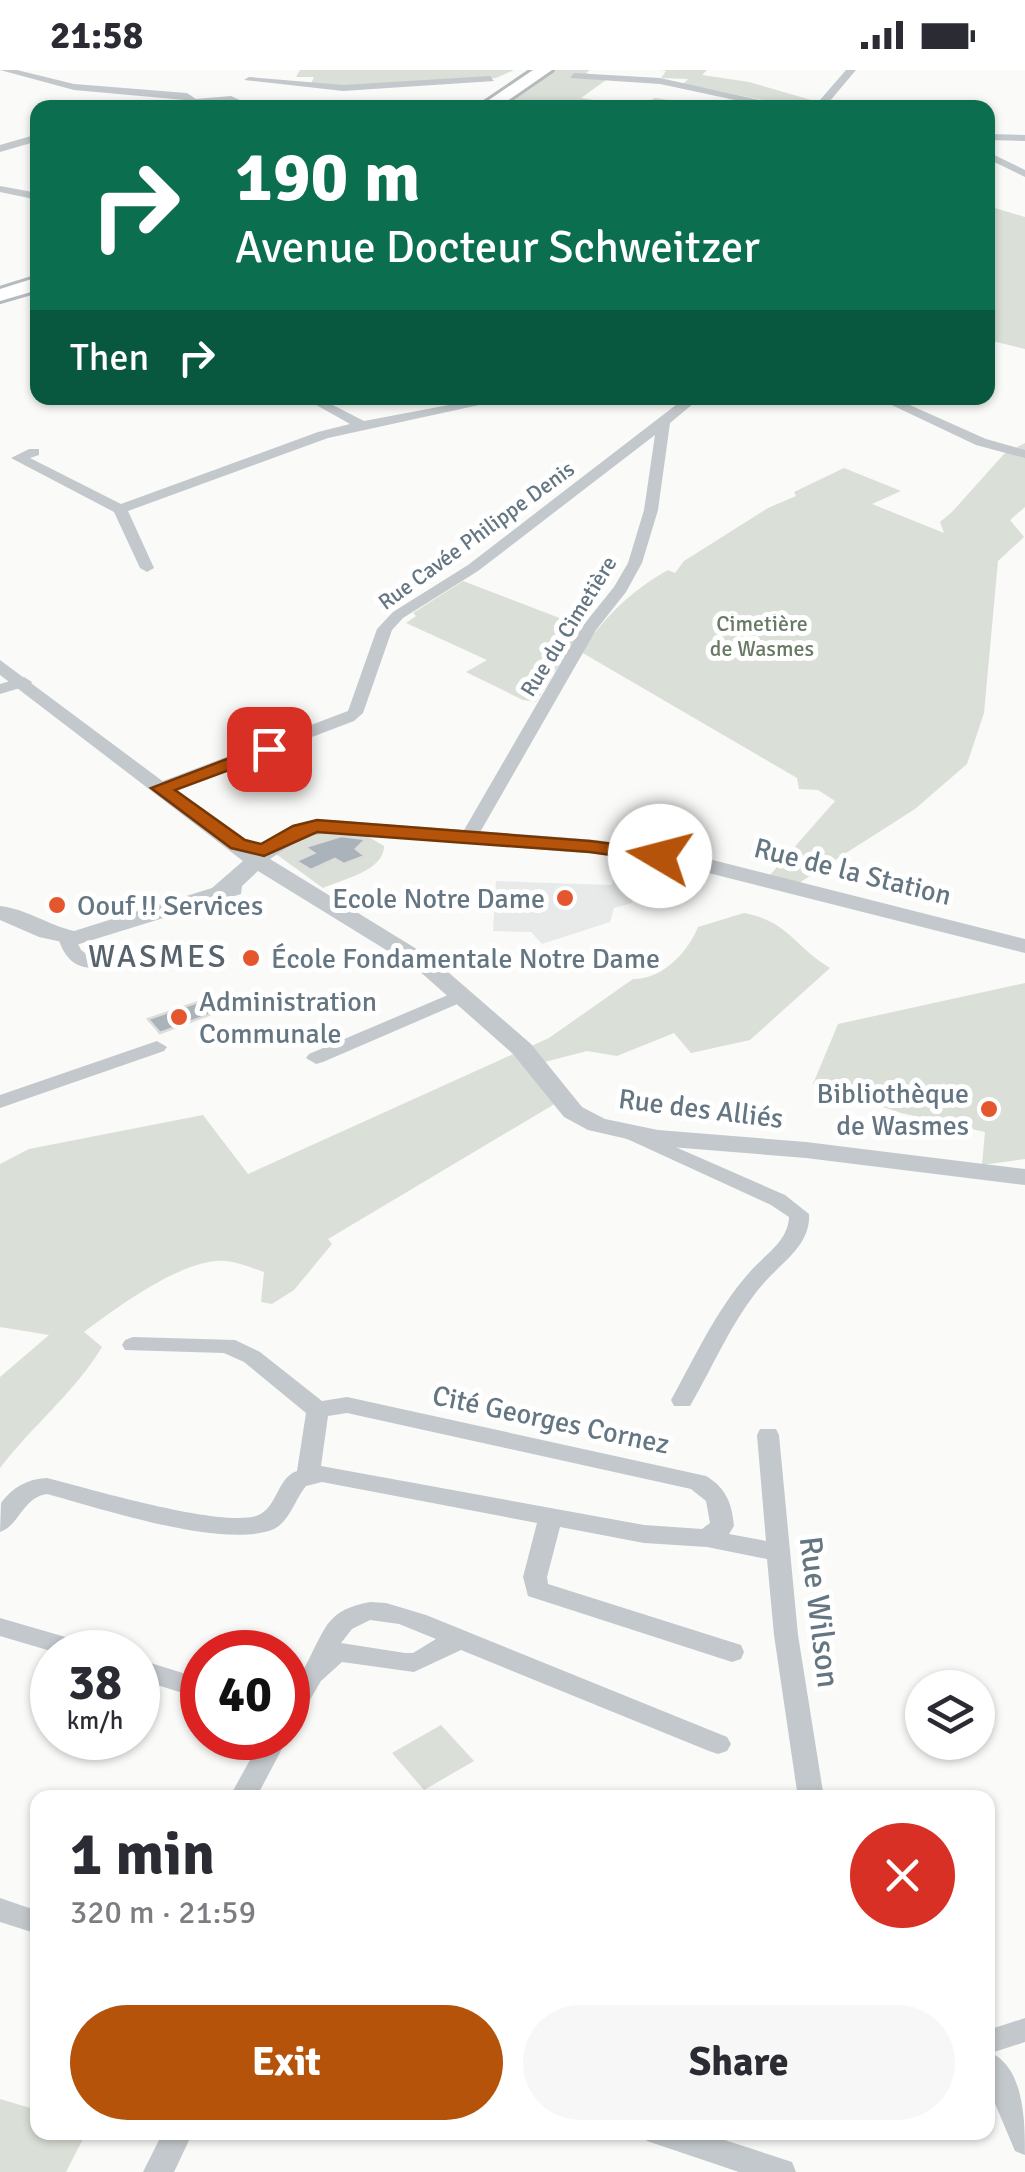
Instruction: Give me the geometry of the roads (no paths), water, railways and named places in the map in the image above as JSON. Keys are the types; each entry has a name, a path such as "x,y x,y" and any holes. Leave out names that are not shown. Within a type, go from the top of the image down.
{"main road":[{"path":"497,100 544,70"},
{"path":"0,296 30,286"}],"street":[{"path":"4,70 74,87 187,96 191,100"},
{"path":"825,100 851,70"},
{"path":"227,100 251,75 349,88 490,79"},
{"path":"574,76 660,81 751,100"},
{"path":"212,100 235,100"},
{"path":"995,137 1025,138"},
{"path":"0,148 30,139"},
{"path":"995,159 1025,174"},
{"path":"0,189 30,195"},
{"path":"323,405 362,426"},
{"path":"124,509 323,434 468,405"},
{"name":"Rue Cavée Philippe Denis","path":"161,788 348,718 354,713 385,630 398,614 473,568 663,424 678,405"},
{"path":"899,405 980,442 1018,452"},
{"name":"Rue du Cimetière","path":"469,837 589,628 621,590 635,564 651,510 663,424"},
{"path":"34,452 18,458 124,509 147,568"},
{"name":"Rue des Alliés","path":"0,666 280,873 425,964 529,1056 573,1112 610,1130 632,1134 1022,1173"},
{"path":"0,689 24,682"},
{"name":"Rue de la Station","path":"218,894 249,871 252,850 317,826 590,846 680,859 1025,946"},
{"path":"11,916 27,925 76,931 218,894 280,873"},
{"path":"316,1058 462,995"},
{"path":"0,1102 157,1046"},
{"path":"632,1134 778,1200 799,1214 802,1224 798,1234 752,1282 682,1400"},
{"path":"133,1344 226,1344 252,1357 318,1410 308,1476"},
{"name":"Cité Georges Cornez","path":"318,1410 346,1405 698,1482 718,1497 721,1508 722,1526 707,1538"},
{"name":"Rue Wilson","path":"768,1435 777,1552 810,1790"},
{"path":"0,1522 17,1497 37,1486 47,1486 167,1515 253,1526 274,1517 292,1486 308,1476 333,1476 644,1534 707,1538 777,1552"},
{"path":"550,1516 534,1577 537,1590 732,1652"},
{"path":"310,1679 342,1622 370,1611 383,1611 718,1744"},
{"path":"0,1626 30,1635"},
{"path":"320,1663 345,1651 406,1663 428,1659 447,1642 462,1640"},
{"path":"246,1790 263,1760"},
{"path":"0,1910 30,1920"},
{"path":"995,2040 1025,2030"},
{"path":"995,2075 1025,2142"},
{"path":"158,2172 175,2140"},
{"path":"680,2140 762,2169"}],"place":[{"name":"Ecole Notre Dame","path":"565,898"},
{"name":"Oouf !! Services","path":"57,905"},
{"name":"École Fondamentale Notre Dame","path":"251,958"},
{"name":"Administration Communale","path":"179,1017"},
{"name":"Bibliothèque de Wasmes","path":"989,1109"}],"district":[{"name":"WASMES","path":"158,956"}],"park label":[{"name":"Cimetière de Wasmes","path":"762,636"}]}
